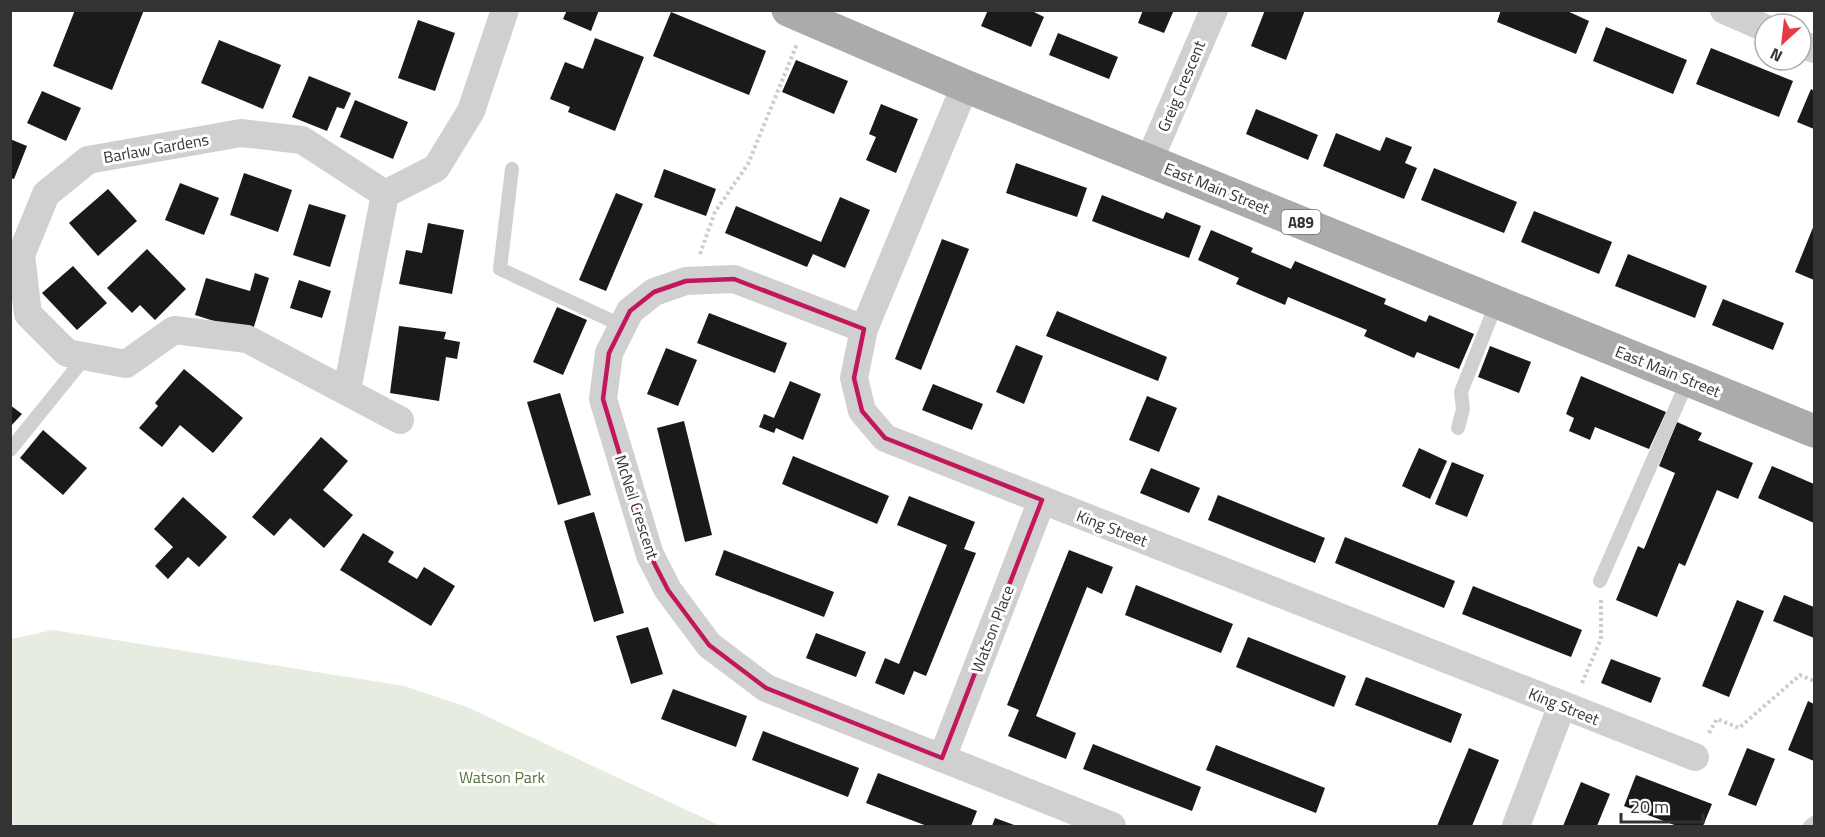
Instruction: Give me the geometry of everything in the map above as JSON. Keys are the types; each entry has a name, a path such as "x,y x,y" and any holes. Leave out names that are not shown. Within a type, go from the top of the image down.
{"main road":[{"name":"East Main Street","path":"798,15 965,86 1689,380 1812,424"}],"street":[{"path":"347,390 386,194 436,168 471,111 505,10"},
{"name":"Greig Crescent","path":"1149,160 1214,10"},
{"path":"1724,10 1753,23"},
{"name":"King Street","path":"965,86 864,329 854,378 862,411 885,438 1695,757"},
{"name":"Barlaw Gardens","path":"386,194 302,140 241,133 88,160 46,194 21,255 28,314 67,352 126,364 174,330 247,339 400,420"},
{"name":"McNeil Crescent","path":"864,329 734,279 690,281 654,292 630,311 609,354 603,399 650,555 668,590 709,645 766,688 942,758 1075,819 1112,826"},
{"name":"Watson Place","path":"942,758 1042,500"},
{"path":"1516,826 1567,707"}],"lane":[{"path":"512,169 500,269 623,326"},
{"path":"1458,428 1463,409 1461,392 1497,302"},
{"path":"10,450 86,356"},
{"path":"1600,581 1689,380"},
{"path":"1810,826 1815,823"}],"path":[{"path":"690,281 715,212 748,164 798,15"},
{"path":"1567,707 1600,639 1600,581"},
{"path":"1695,757 1717,719 1739,728 1800,675 1815,681"}],"highlighted area":[{"path":"734,279 864,329 854,378 862,411 885,438 1042,500 942,758 766,688 709,645 668,590 650,555 603,399 609,353 630,311 654,292 686,281"}],"green space":[{"name":"Watson Park","path":"53,630 404,686 467,707 721,826 11,826 11,639"}],"building":[{"path":"75,10 144,10 112,90 53,66"},
{"path":"567,10 599,10 591,31 563,19"},
{"path":"988,10 1030,10 1044,17 1031,47 981,26"},
{"path":"1143,10 1174,10 1164,33 1138,23"},
{"path":"1265,10 1305,10 1286,60 1251,46"},
{"path":"1501,10 1565,10 1589,21 1576,54 1497,22"},
{"path":"671,12 766,51 749,95 653,56"},
{"path":"418,20 455,33 435,91 398,78"},
{"path":"1606,27 1687,60 1673,94 1593,61"},
{"path":"1058,33 1118,57 1109,79 1049,55"},
{"path":"595,38 644,57 615,131 568,112 570,107 550,99 565,62 583,69"},
{"path":"219,40 281,65 263,109 201,83"},
{"path":"1711,48 1753,65 1753,72 1771,72 1793,81 1779,117 1696,84"},
{"path":"796,60 848,81 834,114 782,92"},
{"path":"309,76 351,93 344,109 337,107 327,131 292,117"},
{"path":"1811,89 1814,91 1814,129 1797,122"},
{"path":"42,91 81,108 66,141 27,123"},
{"path":"355,100 408,122 393,159 340,137"},
{"path":"881,104 918,119 896,173 866,160 876,137 869,134"},
{"path":"1256,109 1318,135 1308,160 1246,134"},
{"path":"1336,133 1380,151 1386,137 1412,147 1405,163 1417,168 1404,199 1323,166"},
{"path":"10,139 27,146 14,179 10,178"},
{"path":"1016,163 1087,188 1077,217 1006,193"},
{"path":"1434,168 1517,202 1504,233 1421,200"},
{"path":"664,169 716,189 706,216 654,197"},
{"path":"244,173 292,190 278,232 230,215"},
{"path":"180,183 219,198 204,235 165,220"},
{"path":"108,189 137,221 98,256 69,223"},
{"path":"616,193 643,204 606,291 579,280"},
{"path":"1102,195 1163,219 1166,212 1201,226 1189,258 1092,221"},
{"path":"840,197 870,210 845,268 813,254 807,267 725,233 736,206 821,242"},
{"path":"309,204 346,215 330,267 293,255"},
{"path":"1534,211 1612,242 1599,274 1521,242"},
{"path":"428,223 464,230 452,294 399,284 406,250 422,253"},
{"path":"1814,225 1814,280 1795,272"},
{"path":"1211,230 1253,248 1251,252 1291,269 1295,261 1386,299 1384,304 1426,322 1429,315 1474,334 1459,369 1417,352 1414,358 1364,336 1367,330 1288,297 1285,305 1236,284 1239,278 1198,260"},
{"path":"942,239 969,249 921,370 895,359"},
{"path":"147,249 186,289 155,320 140,305 132,313 107,288"},
{"path":"1628,254 1707,286 1695,318 1615,286"},
{"path":"73,266 107,303 77,330 42,293"},
{"path":"255,273 269,278 252,333 195,315 206,278 250,291"},
{"path":"299,280 331,291 322,318 290,308"},
{"path":"1723,299 1784,323 1773,350 1712,325"},
{"path":"557,307 587,320 563,375 533,362"},
{"path":"1057,311 1167,357 1158,381 1046,336"},
{"path":"709,313 787,343 775,373 697,343"},
{"path":"399,326 446,332 444,339 460,342 457,359 446,357 439,401 390,393"},
{"path":"1016,345 1043,356 1024,404 996,392"},
{"path":"1490,346 1531,362 1519,393 1478,377"},
{"path":"666,348 697,360 678,406 647,394"},
{"path":"184,369 243,418 213,453 180,425 162,447 139,428 158,406 155,403"},
{"path":"1581,376 1666,412 1649,449 1595,427 1590,440 1569,431 1574,418 1566,414"},
{"path":"790,381 821,394 803,440 776,428 774,433 759,427 764,414 774,418"},
{"path":"933,384 983,404 972,430 922,410"},
{"path":"560,393 591,495 558,505 527,402"},
{"path":"1147,396 1177,408 1159,452 1129,440"},
{"path":"10,405 22,414 10,427"},
{"path":"684,421 712,535 685,542 657,428"},
{"path":"1677,422 1702,433 1698,440 1753,463 1738,499 1717,490 1685,566 1679,563 1657,617 1616,600 1638,546 1644,549 1675,473 1659,466"},
{"path":"43,430 87,468 63,495 20,458"},
{"path":"321,437 348,461 323,490 353,515 324,548 290,518 274,536 252,517"},
{"path":"1419,448 1447,461 1430,499 1402,486"},
{"path":"793,456 889,496 877,524 782,484"},
{"path":"1452,462 1484,475 1467,517 1435,504"},
{"path":"1772,466 1814,484 1814,523 1758,498"},
{"path":"1151,468 1200,488 1189,513 1140,493"},
{"path":"1218,495 1325,538 1315,563 1208,520"},
{"path":"909,496 975,522 964,549 976,553 926,676 914,671 904,695 875,683 885,658 899,664 947,545 897,525"},
{"path":"183,497 227,537 199,567 188,557 168,579 155,566 173,547 154,529"},
{"path":"594,512 624,613 594,622 564,521"},
{"path":"363,533 394,552 388,562 417,579 424,567 455,586 431,626 340,570"},
{"path":"1345,537 1455,581 1444,608 1335,563"},
{"path":"724,550 834,592 824,617 715,575"},
{"path":"1069,550 1113,567 1102,594 1087,587 1036,716 1076,733 1066,759 1008,736 1019,710 1007,705"},
{"path":"1136,585 1233,624 1221,653 1125,615"},
{"path":"1473,586 1582,630 1571,657 1462,614"},
{"path":"1784,595 1814,607 1814,638 1773,621"},
{"path":"1737,600 1764,611 1729,697 1702,686"},
{"path":"648,627 663,674 631,684 616,636"},
{"path":"816,633 866,652 856,677 806,658"},
{"path":"1248,637 1346,676 1334,707 1236,667"},
{"path":"1611,659 1661,678 1651,703 1601,683"},
{"path":"1366,677 1462,714 1451,743 1355,705"},
{"path":"673,689 747,716 736,747 661,719"},
{"path":"1808,701 1814,704 1814,761 1788,750"},
{"path":"763,731 859,768 848,797 752,760"},
{"path":"1093,744 1201,787 1192,811 1083,769"},
{"path":"1216,745 1325,788 1316,813 1206,770"},
{"path":"1469,748 1499,760 1472,826 1437,826"},
{"path":"1747,748 1775,759 1756,806 1728,795"},
{"path":"878,773 977,811 971,826 927,826 866,803"},
{"path":"1636,775 1712,804 1703,826 1677,826 1624,806"},
{"path":"1581,782 1610,794 1597,826 1563,826"},
{"path":"995,818 1017,826 992,826"}]}
